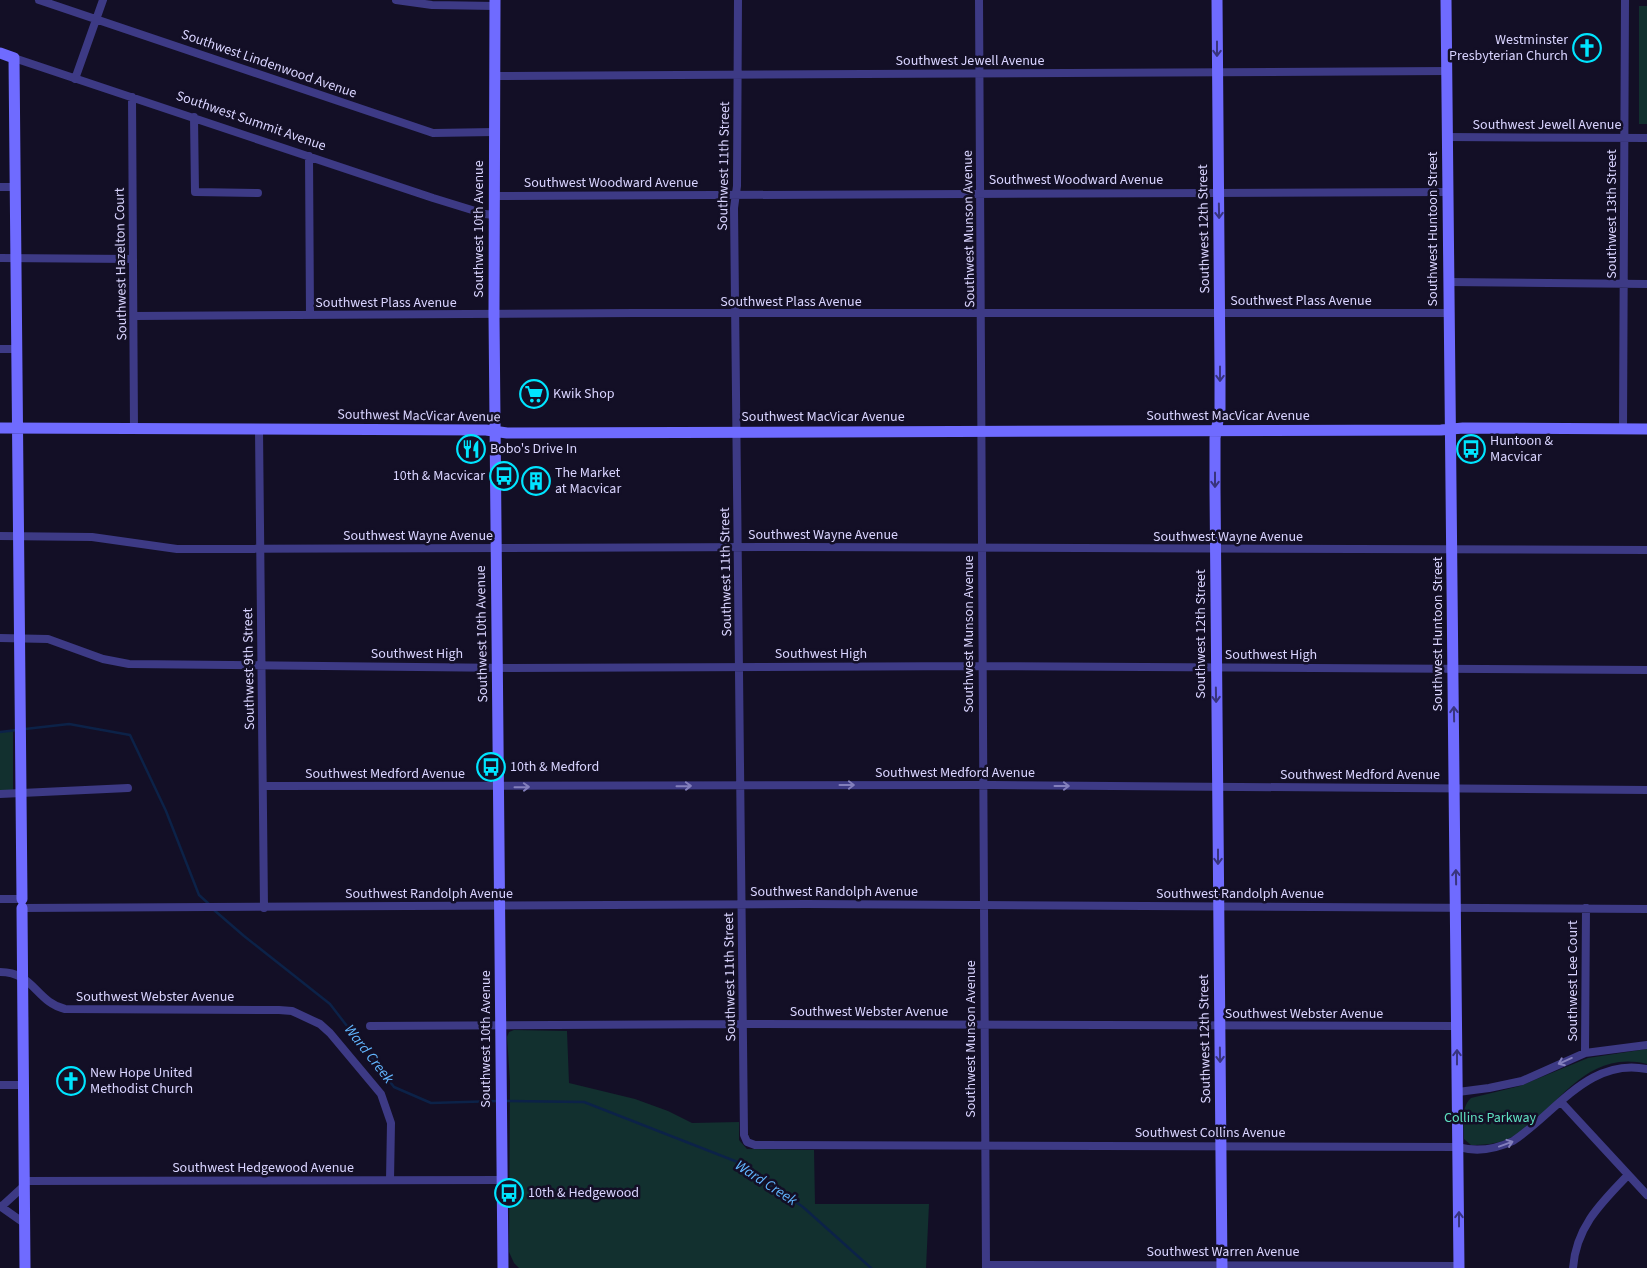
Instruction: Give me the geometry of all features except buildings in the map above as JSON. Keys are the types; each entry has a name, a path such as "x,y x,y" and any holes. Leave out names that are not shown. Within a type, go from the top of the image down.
{"main road":[{"name":"Southwest 12th Street","path":"1217,0 1220,409 1216,431 1215,549 1222,1266"},
{"name":"Southwest Huntoon Street","path":"1446,0 1459,1267"},
{"name":"Southwest 10th Avenue","path":"495,3 494,315 503,1268"},
{"name":"Southwest Summit Avenue","path":"0,53 14,58"},
{"path":"14,58 25,1268"},
{"name":"Southwest MacVicar Avenue","path":"0,428 495,432 1647,429"}],"street":[{"name":"Southwest Lindenwood Avenue","path":"39,0 433,132 494,132"},
{"path":"75,79 103,0"},
{"path":"396,0 432,6 495,3"},
{"name":"Southwest 11th Street","path":"738,0 736,195 737,432 744,1135 748,1142"},
{"name":"Southwest Munson Avenue","path":"979,0 983,432 981,549 983,1024 986,1266"},
{"name":"Southwest 13th Street","path":"1623,429 1625,0"},
{"name":"Southwest Summit Avenue","path":"14,58 433,198 494,215"},
{"name":"Southwest Jewell Avenue","path":"494,76 1447,71"},
{"name":"Southwest Hazelton Court","path":"132,97 134,430"},
{"path":"194,117 195,192 258,193"},
{"name":"Southwest Jewell Avenue","path":"1447,137 1647,138"},
{"path":"309,156 310,316"},
{"path":"0,187 16,187"},
{"name":"Southwest Woodward Avenue","path":"494,196 981,192 1448,192"},
{"path":"0,258 133,259"},
{"path":"1448,282 1647,284"},
{"name":"Southwest Plass Avenue","path":"134,316 1449,313"},
{"path":"0,349 17,349"},
{"name":"Southwest 9th Street","path":"259,430 264,908"},
{"name":"Southwest Wayne Avenue","path":"0,536 99,538 177,549 739,547 1647,550"},
{"name":"Southwest High","path":"0,638 48,639 103,659 129,664 498,667 982,666 1647,670"},
{"name":"Southwest Medford Avenue","path":"263,786 983,785 1647,790"},
{"path":"0,794 128,788"},
{"name":"Southwest Randolph Avenue","path":"0,899 22,903 190,908 983,905 1647,909"},
{"name":"Southwest Lee Court","path":"1585,1053 1586,908"},
{"name":"Southwest Webster Avenue","path":"0,972 13,972 23,978 54,1005 64,1009 279,1010 292,1011 320,1024 368,1078 385,1102 390,1123 390,1180"},
{"name":"Southwest Webster Avenue","path":"370,1026 983,1024 1219,1027 1457,1026"},
{"path":"1458,1092 1522,1081 1585,1053 1647,1045"},
{"name":"Southwest Collins Avenue","path":"748,1142 755,1145 984,1144 1458,1147 1477,1150 1504,1145 1523,1134 1581,1085 1601,1072 1624,1067 1647,1069"},
{"path":"0,1085 24,1085"},
{"path":"1561,1102 1647,1195"},
{"path":"1572,1268 1577,1242 1586,1223 1599,1204 1628,1175"},
{"name":"Southwest Hedgewood Avenue","path":"25,1183 502,1180"},
{"path":"24,1223 1,1206 25,1183"},
{"name":"Southwest Warren Avenue","path":"986,1266 1459,1267"}],"green space":[{"path":"1639,6 1647,6 1647,124 1639,124"},
{"path":"13,731 13,794 0,794 0,732"},
{"path":"514,1030 567,1031 569,1083 635,1099 668,1111 692,1123 739,1122 739,1140 747,1149 814,1150 815,1204 929,1204 926,1268 519,1268 514,1263 509,1252 510,1082 507,1037 509,1032"},
{"name":"Collins Parkway","path":"1647,1049 1647,1064 1624,1062 1604,1066 1586,1075 1570,1087 1525,1129 1504,1141 1471,1145 1464,1139 1464,1112 1471,1098 1520,1086 1588,1058"}],"waterway":[{"name":"Ward Creek","path":"25,729 69,724 130,735 166,811 199,895 209,904"},
{"name":"Ward Creek","path":"0,732 17,730"},
{"name":"Ward Creek","path":"214,910 330,1004 394,1087 431,1103 498,1101"},
{"name":"Ward Creek","path":"504,1101 584,1102 740,1163 803,1207 871,1268"}],"place":[{"name":"Westminster Presbyterian Church","path":"1587,48"},
{"name":"Kwik Shop","path":"534,394"},
{"name":"Bobo's Drive In","path":"471,449"},
{"name":"Huntoon & Macvicar","path":"1471,449"},
{"name":"10th & Macvicar","path":"504,476"},
{"name":"The Market at Macvicar","path":"536,481"},
{"name":"10th & Medford","path":"491,767"},
{"name":"New Hope United Methodist Church","path":"71,1081"},
{"name":"10th & Hedgewood","path":"509,1193"}]}
